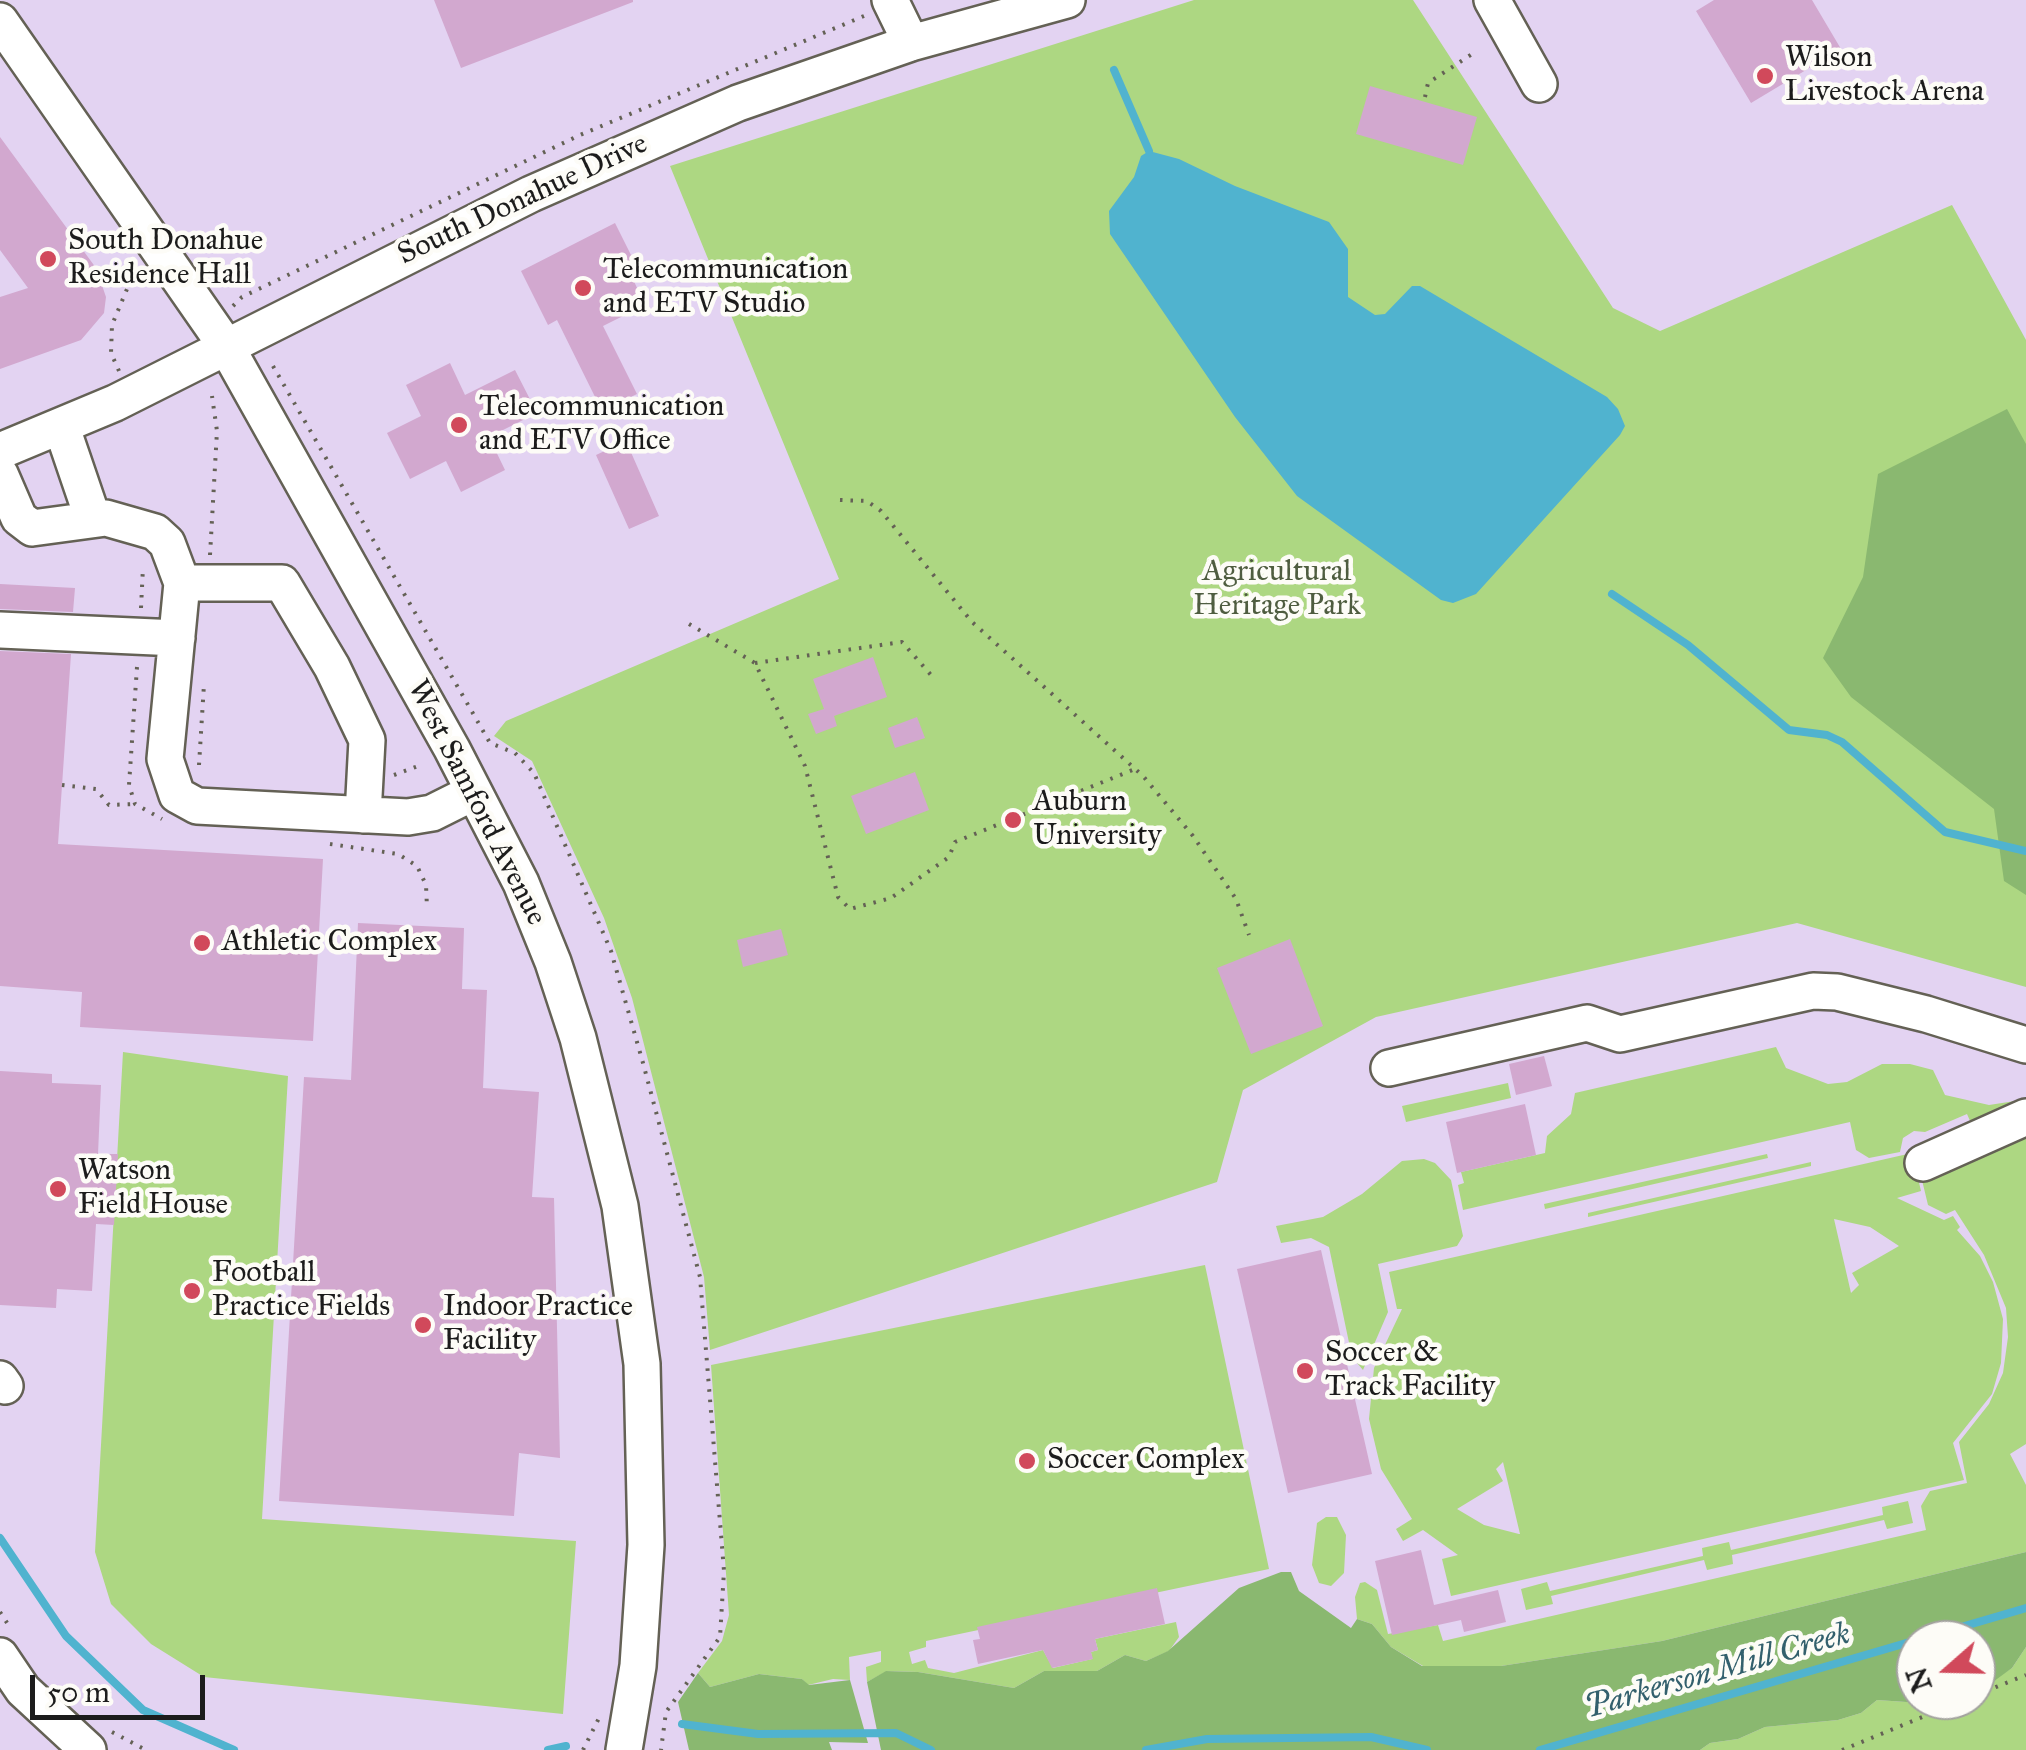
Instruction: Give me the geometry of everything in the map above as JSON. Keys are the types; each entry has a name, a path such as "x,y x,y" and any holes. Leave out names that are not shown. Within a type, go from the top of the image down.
{"street":[{"path":"890,0 911,43"},
{"name":"South Donahue Drive","path":"0,451 62,428 606,159 738,103 911,43 1067,0"},
{"path":"1492,0 1539,84"},
{"name":"West Samford Avenue","path":"0,22 226,346 362,583 522,882 553,962 578,1038 620,1206 642,1364 646,1459 638,1666 624,1750"},
{"path":"62,428 94,519"},
{"path":"0,474 19,518 32,528 94,519 134,524 155,532 167,543 182,582 165,759 177,795 197,806 408,818 432,813 474,792"},
{"path":"182,582 282,583 341,684 368,740 364,815"},
{"path":"0,630 177,638"},
{"path":"1389,1068 1587,1023 1620,1034 1813,991 1837,992 1926,1014 2026,1045"},
{"path":"1923,1164 2026,1117"},
{"path":"2,1673 88,1750"}],"path":[{"path":"1424,97 1428,83 1472,54"},
{"path":"121,375 111,353 112,325 127,289 148,272"},
{"path":"840,500 867,501 881,511 972,622 1135,769 1193,836 1236,899 1249,935"},
{"path":"688,624 755,663 805,766 838,897 850,910 891,898 949,857 954,842 1135,769"},
{"path":"755,663 902,642 930,675"},
{"path":"62,785 96,789 109,806 135,804"},
{"path":"1996,1687 2026,1675"},
{"path":"1842,1750 1915,1720"}],"shaded area":[{"name":"Auburn University","path":"0,0 2026,0 2026,1750 0,1750"}],"green space":[{"name":"Agricultural Heritage Park","path":"1194,0 1413,0 1613,308 1660,331 1952,205 2026,340 2026,987 1797,923 1376,1017 1243,1090 1217,1182 710,1350 704,1277 632,998 604,918 532,761 494,736 506,721 839,579 670,166"},
{"path":"2007,409 2026,444 2026,895 2004,881 1994,809 1851,697 1823,658 1863,577 1878,474"},
{"path":"1776,1047 1786,1068 1828,1084 1847,1082 1882,1064 1910,1064 1933,1070 1945,1095 1989,1105 2015,1101 2026,1104 1974,1130 1967,1114 1925,1132 1914,1131 1903,1138 1900,1152 1869,1158 1856,1150 1850,1122 1463,1210 1458,1185 1464,1183 1461,1172 1545,1153 1547,1136 1571,1114 1575,1093"},
{"name":"Football Practice Fields","path":"123,1052 288,1076 262,1519 576,1541 563,1714 204,1677 151,1644 111,1604 95,1552"},
{"path":"1508,1083 1511,1098 1406,1122 1402,1106"},
{"path":"2026,1127 2026,1444 2010,1454 2026,1485 2026,1552 1662,1641 1501,1666 1423,1666 1391,1647 1372,1624 1357,1619 1355,1597 1360,1583 1365,1582 1377,1590 1388,1634 1438,1625 1443,1641 1926,1530 1921,1506 1930,1491 1967,1483 1959,1442 1989,1404 2003,1373 2008,1337 2006,1308 1984,1255 1955,1210 1946,1214 1928,1205 1921,1176"},
{"path":"1912,1153 1921,1191 1897,1198 1944,1220 1953,1216 1960,1227 1957,1230 1980,1256 1993,1282 2003,1319 2001,1363 1992,1394 1953,1443 1964,1480 1451,1596 1442,1559 1458,1555 1423,1530 1403,1541 1396,1529 1412,1519 1381,1469 1369,1419 1374,1368 1402,1309 1397,1309 1389,1272","holes":["1834,1219 1870,1227 1899,1246 1852,1273 1859,1285 1851,1293","1503,1462 1520,1534 1484,1525 1457,1509 1503,1481 1496,1469"]},
{"path":"1767,1154 1768,1158 1545,1209 1544,1204"},
{"path":"1424,1159 1435,1163 1451,1180 1463,1236 1457,1246 1378,1264 1388,1312 1363,1370 1352,1357 1329,1247 1311,1238 1281,1243 1276,1226 1323,1217 1362,1194 1402,1161"},
{"path":"1811,1162 1811,1166 1588,1217 1588,1213"},
{"name":"Soccer Complex","path":"1205,1265 1269,1569 926,1641 926,1647 909,1652 912,1664 925,1660 928,1668 954,1673 1043,1650 1053,1668 1092,1659 1091,1652 1098,1650 1095,1639 1176,1622 1179,1637 1169,1651 1146,1661 1125,1655 1097,1671 1044,1671 1014,1688 918,1672 887,1671 867,1682 866,1667 881,1662 881,1651 849,1657 850,1680 833,1679 808,1685 802,1679 759,1674 710,1687 698,1673 722,1641 729,1615 711,1365"},
{"path":"1908,1501 1913,1523 1887,1529 1884,1520 1732,1555 1733,1564 1707,1570 1704,1560 1551,1596 1553,1604 1526,1610 1521,1589 1547,1582 1550,1591 1703,1556 1702,1548 1729,1542 1731,1550 1883,1515 1882,1507"},
{"path":"1326,1517 1337,1517 1346,1535 1344,1573 1331,1586 1319,1583 1312,1565 1317,1523"},
{"path":"2026,1552 2026,1647 2012,1668 1996,1680 1996,1620 1896,1620 1896,1701 1877,1700 1861,1713 1838,1720 1765,1727 1738,1739 1710,1743 1700,1750 881,1750 867,1682 886,1671 918,1672 1014,1688 1044,1671 1097,1671 1125,1655 1146,1661 1168,1651 1239,1588 1281,1572 1291,1572 1299,1591 1351,1628 1357,1619 1372,1624 1391,1647 1422,1666 1501,1666 1662,1641"},
{"path":"2026,1647 2026,1750 1700,1750 1710,1743 1738,1739 1765,1727 1838,1720 1861,1713 1877,1700 1896,1701 1896,1720 1996,1720 1996,1678 2012,1668"},
{"path":"698,1673 710,1687 759,1674 802,1679 809,1685 850,1680 868,1743 829,1742 832,1750 689,1750 678,1702"}],"water":[{"path":"1149,151 1179,159 1235,186 1329,222 1348,249 1348,297 1375,315 1385,314 1412,286 1420,286 1607,397 1618,409 1625,426 1620,435 1476,594 1453,603 1441,600 1297,496 1235,417 1110,234 1109,211 1134,177 1141,156"}],"building":[{"path":"434,0 633,0 633,2 461,68"},
{"name":"Wilson Livestock Arena","path":"1714,0 1812,0 1841,49 1751,103 1696,11"},
{"path":"1370,86 1477,117 1463,165 1356,134"},
{"name":"South Donahue Residence Hall","path":"0,137 96,268 106,297 104,313 81,340 0,369 0,297 28,288 0,250"},
{"name":"Telecommunication and ETV Studio","path":"615,223 639,271 631,275 645,305 603,326 637,394 602,411 557,320 548,325 521,271"},
{"name":"Telecommunication and ETV Office","path":"450,363 465,395 515,370 537,413 489,437 505,470 461,492 446,461 410,479 387,433 421,416 406,385"},
{"path":"626,441 659,516 629,529 596,455"},
{"path":"0,584 75,588 73,612 0,609"},
{"name":"Athletic Complex","path":"0,651 71,654 58,844 323,859 313,1041 80,1027 82,992 0,986"},
{"path":"873,657 887,697 834,716 837,726 816,734 808,714 824,709 813,679"},
{"path":"917,717 925,738 895,748 888,728"},
{"path":"915,772 929,810 866,834 851,796"},
{"name":"Indoor Practice Facility","path":"358,923 464,928 462,989 487,990 483,1088 539,1092 532,1197 554,1198 560,1458 519,1453 514,1516 279,1501 304,1077 351,1080"},
{"path":"781,929 788,955 743,967 737,940"},
{"path":"1290,939 1323,1026 1251,1054 1217,968"},
{"path":"1544,1056 1552,1086 1516,1095 1509,1064"},
{"name":"Watson Field House","path":"0,1071 52,1074 52,1083 101,1085 98,1154 118,1154 114,1225 96,1224 92,1291 57,1289 56,1308 0,1305"},
{"path":"1525,1104 1536,1155 1457,1173 1446,1122"},
{"name":"Soccer & Track Facility","path":"1321,1250 1372,1474 1288,1493 1237,1269"},
{"path":"1421,1550 1434,1605 1498,1590 1506,1622 1464,1632 1461,1620 1392,1635 1375,1561"},
{"path":"1157,1588 1165,1624 1095,1639 1098,1650 1091,1652 1093,1659 1052,1668 1043,1650 978,1664 973,1640 980,1639 977,1627"}],"waterway":[{"path":"1114,70 1149,151"},
{"path":"1612,594 1688,645 1789,730 1827,735 1842,742 1945,832 2026,851"},
{"name":"Parkerson Mill Creek","path":"0,1538 66,1636 143,1710 234,1750"},
{"name":"Parkerson Mill Creek","path":"1540,1750 2026,1608"},
{"name":"Parkerson Mill Creek","path":"682,1724 758,1734 896,1733 931,1750"},
{"name":"Parkerson Mill Creek","path":"1146,1750 1207,1739 1371,1737 1427,1750"},
{"name":"Parkerson Mill Creek","path":"548,1750 566,1746"}],"place":[{"name":"Wilson Livestock Arena","path":"1765,76"},
{"name":"South Donahue Residence Hall","path":"48,259"},
{"name":"Telecommunication and ETV Studio","path":"583,288"},
{"name":"Telecommunication and ETV Office","path":"459,425"},
{"name":"Auburn University","path":"1013,820"},
{"name":"Athletic Complex","path":"202,943"},
{"name":"Watson Field House","path":"58,1189"},
{"name":"Football Practice Fields","path":"192,1291"},
{"name":"Indoor Practice Facility","path":"423,1325"},
{"name":"Soccer & Track Facility","path":"1305,1371"},
{"name":"Soccer Complex","path":"1027,1461"}]}
